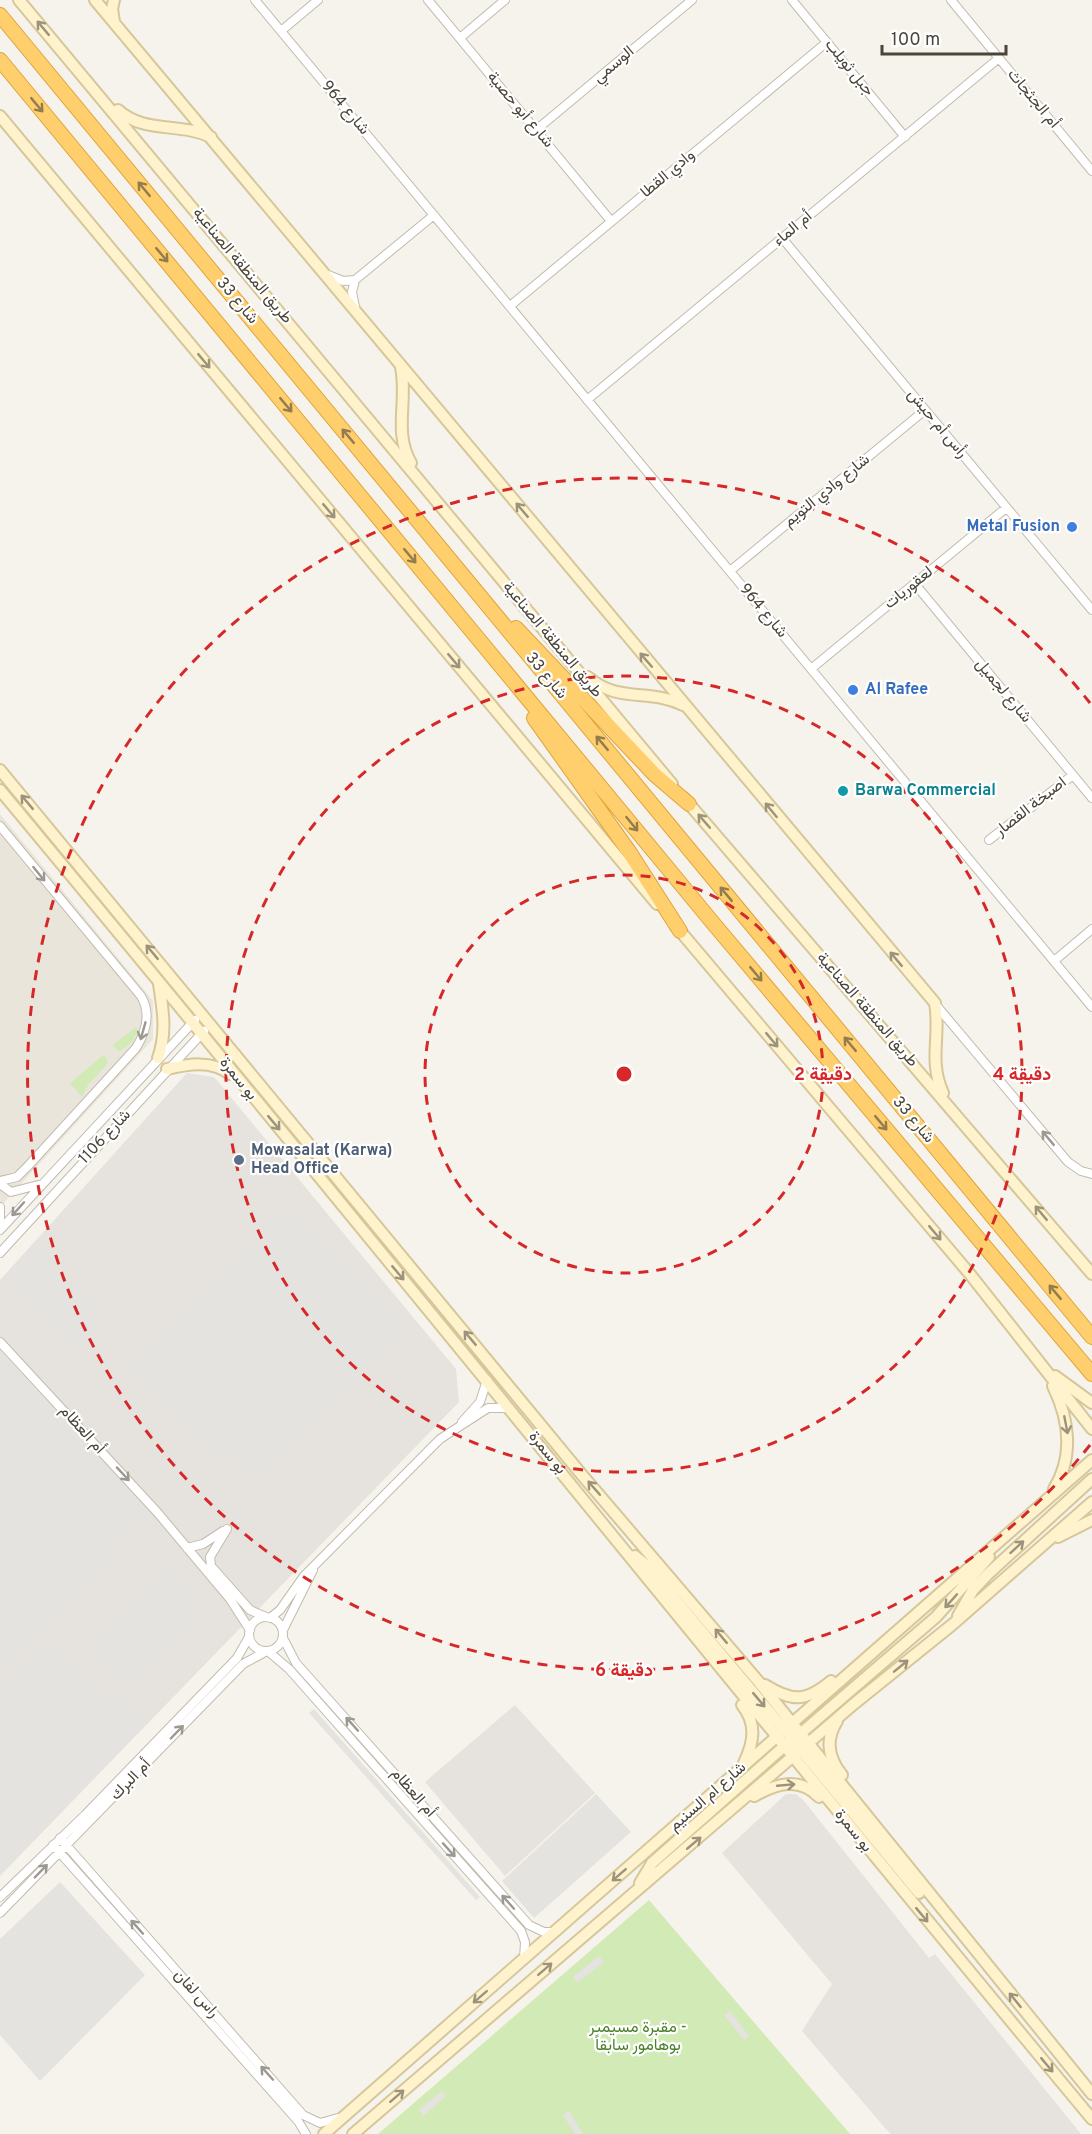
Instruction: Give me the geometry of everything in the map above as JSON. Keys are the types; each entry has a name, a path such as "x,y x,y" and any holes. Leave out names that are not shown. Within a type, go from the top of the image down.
{"highway":[{"path":"0,8 43,66"},
{"name":"شارع 33","path":"0,15 1092,1337"},
{"name":"شارع 33","path":"0,60 1092,1374"},
{"path":"492,611 530,641 655,775 689,804"},
{"path":"501,665 680,931"}],"street":[{"path":"95,0 214,139 360,318 1068,1162 1081,1171 1092,1174"},
{"path":"114,0 112,9 114,22"},
{"name":"شارع 964","path":"255,0 1092,1007"},
{"path":"281,31 318,0"},
{"name":"شارع أبو حصية","path":"428,0 611,221"},
{"path":"460,38 505,0"},
{"name":"الوسمي","path":"536,130 692,0"},
{"name":"جبل ثويلب","path":"792,0 905,137"},
{"name":"أم الجثجاث","path":"951,0 1090,166"},
{"name":"طريق المنطقة الصناعية","path":"20,1 689,804 949,1104 1092,1274"},
{"name":"وادي القطا","path":"510,306 827,42"},
{"name":"أم الماء","path":"587,400 999,58"},
{"path":"91,85 124,116 138,124 189,129 214,139"},
{"path":"0,116 961,1264 1092,1428"},
{"path":"321,270 338,280 355,280 434,215"},
{"name":"رأس أم حيش","path":"782,238 1092,610"},
{"path":"355,280 352,299 360,318"},
{"path":"401,366 405,393 401,438 407,456 428,491"},
{"name":"شارع وادي التويم","path":"730,571 925,410"},
{"name":"لعقوريات","path":"811,669 1006,508"},
{"name":"شارع لجميل","path":"915,584 1092,798"},
{"path":"563,654 600,686 613,693 654,695 689,708"},
{"name":"بو سمرة","path":"0,770 203,1013 582,1475 758,1681 793,1741 885,1870 1092,2119"},
{"name":"اصبخة القصار","path":"989,840 1073,775"},
{"name":"بو سمرة","path":"0,790 510,1408 675,1613 913,1875 1092,2094"},
{"path":"2,828 141,996 146,1007 146,1023 136,1048 28,1166 2,1188"},
{"path":"1053,961 1092,929"},
{"path":"158,1058 163,1046 165,1022 159,983"},
{"path":"935,1003 937,1021 934,1068 949,1104"},
{"name":"شارع 1106","path":"0,1228 158,1058 203,1013"},
{"name":"شارع 1106","path":"0,1253 167,1069 212,1024"},
{"path":"167,1069 189,1064 207,1064 237,1078"},
{"path":"2,1188 19,1192 42,1183"},
{"path":"0,1208 0,1228"},
{"name":"أم العظام","path":"0,1342 187,1548 230,1599 249,1634"},
{"path":"1043,1367 1092,1403"},
{"path":"1043,1367 1062,1407 1068,1447 1061,1476 1048,1496"},
{"path":"459,1426 480,1402 486,1380"},
{"path":"313,1569 278,1647 267,1652 257,1650 249,1634 258,1619 268,1618 280,1610 304,1576 440,1439 489,1408 510,1408"},
{"name":"شارع ام السنيم","path":"353,2134 734,1808 882,1645 1016,1524 1092,1460"},
{"path":"953,1624 973,1590 988,1574 1092,1479"},
{"name":"شارع ام السنيم","path":"324,2134 742,1767 793,1741 855,1703 953,1624 1092,1502"},
{"path":"1037,1548 1092,1520"},
{"path":"634,1893 652,1863 936,1617 1016,1524"},
{"path":"187,1548 203,1544 227,1529 210,1557 211,1566 250,1610 276,1621 283,1634"},
{"path":"623,1546 646,1565 933,1910 952,1923"},
{"path":"675,1613 682,1632 749,1715 753,1734 752,1743 742,1767"},
{"name":"أم البرك","path":"0,1913 66,1847 89,1818 237,1658 249,1634"},
{"name":"أم العظام","path":"283,1634 296,1663 529,1925 540,1931 555,1932"},
{"path":"758,1681 781,1694 802,1698 822,1689 858,1658 882,1645"},
{"name":"أم العظام","path":"267,1652 290,1668 521,1931 525,1942 524,1959"},
{"name":"أم البرك","path":"0,1897 52,1845 89,1818 243,1665 267,1652"},
{"path":"855,1703 834,1726 830,1737 830,1753 835,1767 907,1858 913,1875"},
{"path":"370,1761 378,1754"},
{"path":"734,1808 779,1785 795,1783 803,1786 816,1795 869,1860 885,1870"},
{"name":"راس لفان","path":"60,1838 303,2115 320,2123 345,2116"},
{"name":"راس لفان","path":"52,1845 298,2121 306,2134"}],"shaded area":[{"path":"0,814 153,1001 153,1039 0,1207"},
{"path":"187,1073 214,1077 456,1369 459,1402 0,1876 0,1280"},
{"path":"286,1210 403,1328 262,1476 266,1481 258,1489 130,1366 274,1214"},
{"path":"34,1248 108,1318 75,1352 2,1281"},
{"path":"0,1346 151,1508 0,1678"},
{"path":"167,1561 207,1600 124,1689 82,1650"},
{"path":"51,1638 144,1726 52,1820 0,1772 0,1694"},
{"path":"515,1705 595,1793 505,1876 425,1782"},
{"path":"314,1709 480,1897 476,1900 309,1713"},
{"path":"0,1780 47,1824 0,1873"},
{"path":"596,1794 631,1832 534,1918 502,1881"},
{"path":"786,1794 796,1794 804,1801 929,1958 935,1954 1081,2134 891,2134 885,2128 802,2031 832,1984 722,1853"},
{"path":"60,1882 145,1975 40,2081 0,2035 0,1939"},
{"path":"599,1956 604,1962 577,1983 573,1977"},
{"path":"730,2011 749,2036 744,2040 724,2015"},
{"path":"442,2091 446,2096 423,2116 419,2110"},
{"path":"569,2111 583,2134 575,2134 563,2115"}],"green space":[{"path":"136,1027 138,1031 132,1042 119,1052 113,1045"},
{"path":"102,1056 106,1057 108,1063 88,1085 82,1097 70,1083"},
{"name":"مقبرة مسيمير - بوهامور سابقاً","path":"649,1900 850,2134 378,2134"}],"place":[{"name":"Metal Fusion","path":"1072,527"},
{"name":"Al Rafee","path":"853,690"},
{"name":"Barwa Commercial","path":"843,791"},
{"name":"Mowasalat (Karwa) Head Office","path":"239,1160"}]}
